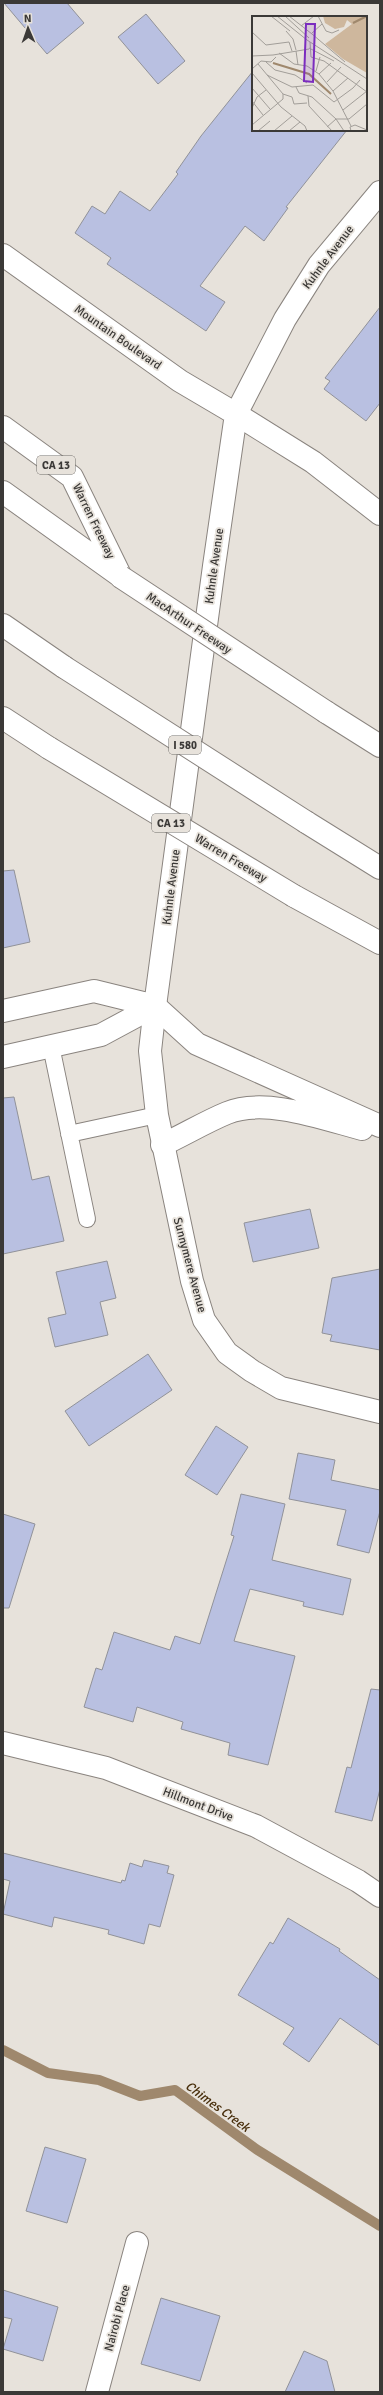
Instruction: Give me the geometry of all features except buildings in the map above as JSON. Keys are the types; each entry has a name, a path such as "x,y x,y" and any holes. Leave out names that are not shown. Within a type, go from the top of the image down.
{"main road":[{"name":"Kuhnle Avenue","path":"155,1006 236,414 285,319 319,265 380,192"},
{"name":"Mountain Boulevard","path":"3,255 180,381 313,462 380,514"},
{"name":"Warren Freeway","path":"3,427 72,477 121,577"},
{"name":"MacArthur Freeway","path":"3,492 121,577 380,746"},
{"name":"I 580","path":"3,625 64,667 380,868"},
{"name":"Warren Freeway","path":"3,718 49,748 294,896 380,943"},
{"path":"3,1011 94,991 155,1006 197,1044 380,1126"},
{"path":"3,1057 101,1035 155,1006"},
{"name":"Sunnymere Avenue","path":"155,1006 150,1051 157,1115 162,1145 192,1281 204,1320 227,1352 252,1371 281,1388 380,1412"},
{"path":"162,1145 228,1112 262,1107 316,1117 380,1134"},
{"name":"Hillmont Drive","path":"3,1743 106,1768 256,1826 358,1881 380,1896"},
{"name":"Nairobi Place","path":"97,2392 137,2243"}],"lane":[{"path":"51,1046 87,1219"},
{"path":"69,1134 157,1115"}],"waterway":[{"name":"Chimes Creek","path":"3,2050 48,2073 99,2080 140,2096 175,2090 256,2149 380,2226"}]}
